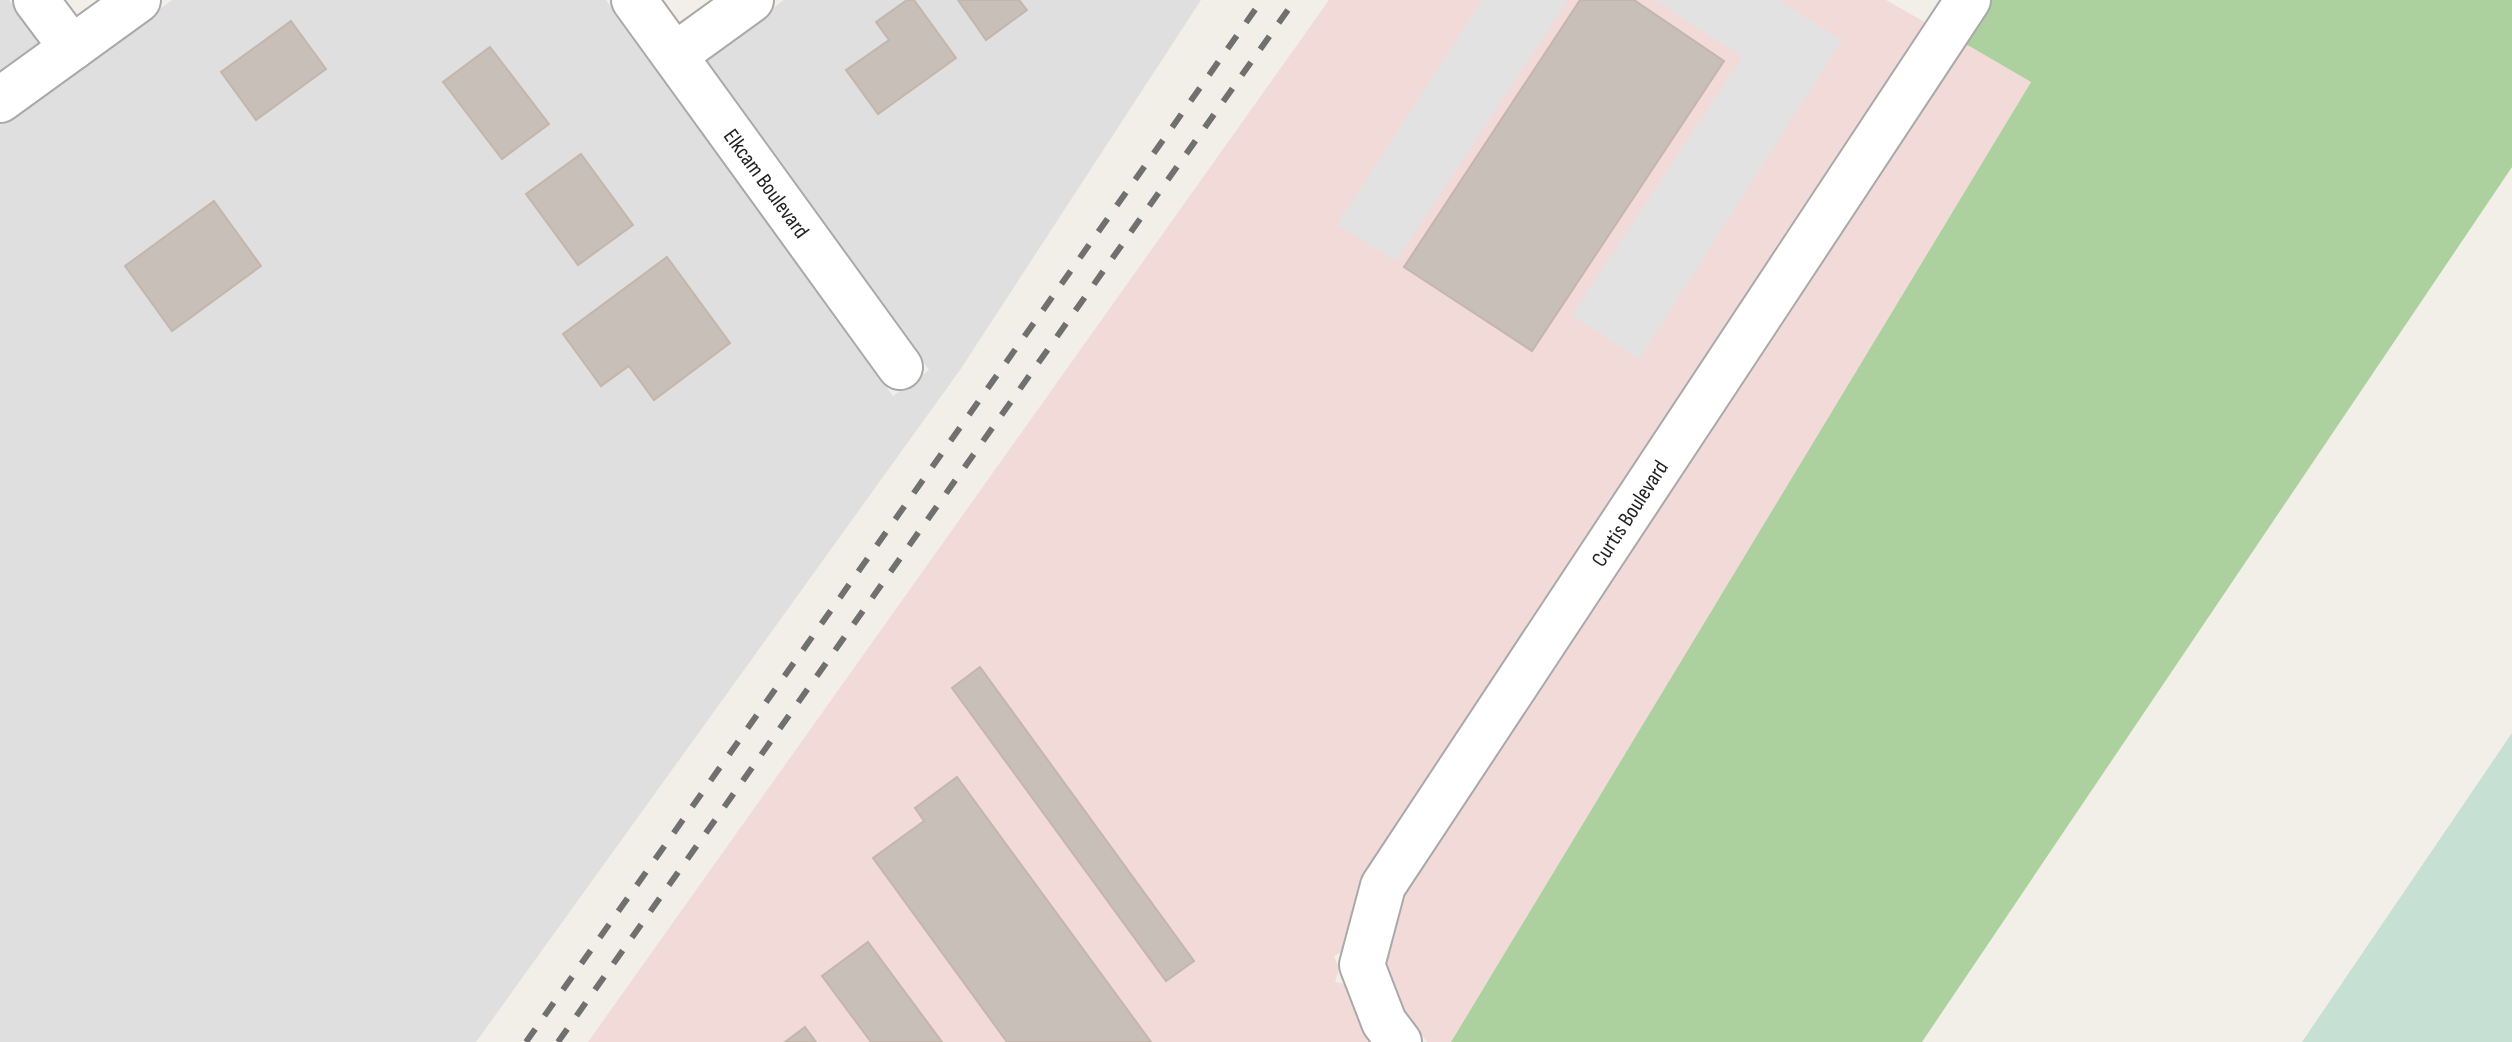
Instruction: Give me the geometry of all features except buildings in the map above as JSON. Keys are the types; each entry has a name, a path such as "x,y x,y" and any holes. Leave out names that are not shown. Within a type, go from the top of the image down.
{"street":[{"path":"36,0 72,48"},
{"path":"0,100 138,0"},
{"name":"Elkcam Boulevard","path":"634,0 900,367"},
{"path":"675,55 751,0"},
{"name":"Curtis Boulevard","path":"1399,1042 1384,1022 1362,965 1383,886 1968,0"}],"shaded area":[{"path":"0,0 9,0 42,45 0,76"},
{"path":"172,0 606,0 893,396 929,370 705,58 784,0 1201,0 960,370 476,1042 0,1042 0,125"},
{"path":"1329,0 1886,0 1928,24 1344,951 1334,956 1339,969 1335,982 1345,984 1372,1042 588,1042"},
{"path":"1482,0 1568,0 1396,261 1337,225"},
{"path":"1655,0 1778,0 1842,40 1639,359 1572,315 1742,57"},
{"path":"1964,43 2031,82 1451,1042 1427,1042 1404,1011 1384,961 1404,892"}],"green space":[{"path":"1992,0 2512,0 2512,167 1922,1042 1451,1042 2031,82 1964,43"},
{"path":"2512,733 2512,1042 2302,1042"}],"railway":[{"path":"526,1042 1262,0"},
{"path":"558,1042 1295,0"}]}
